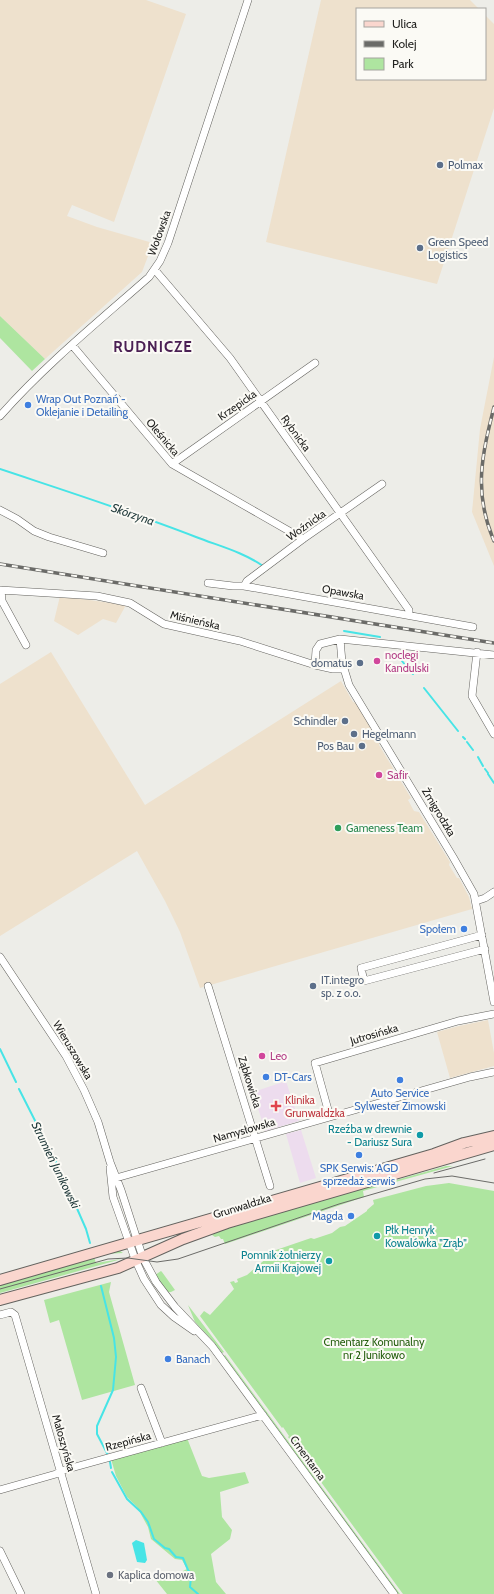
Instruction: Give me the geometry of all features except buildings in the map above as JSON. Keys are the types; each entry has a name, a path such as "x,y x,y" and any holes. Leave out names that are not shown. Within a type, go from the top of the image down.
{"street":[{"name":"Wołowska","path":"0,416 12,402 72,345 155,270 168,243 248,0"},
{"name":"Rybnicka","path":"155,270 230,358 409,610 409,615"},
{"name":"Oleśnicka","path":"72,345 172,464 303,539"},
{"name":"Krzepicka","path":"172,464 315,363"},
{"name":"Woźnicka","path":"244,586 247,581 303,539 382,484"},
{"path":"0,510 34,531 102,553"},
{"name":"Opawska","path":"208,582 233,586 244,586 473,627"},
{"path":"0,590 2,602 26,645"},
{"name":"Miśnieńska","path":"0,590 97,596 130,603 164,624 240,642 316,665 333,669 344,669"},
{"path":"316,665 316,650 320,644 340,639 477,652 494,655"},
{"name":"Żmigrodzka","path":"340,639 344,669 349,685 454,856 474,894 494,1002"},
{"path":"477,652 472,696 494,734"},
{"path":"476,901 485,898 494,892"},
{"path":"482,935 362,968 364,981 485,949"},
{"name":"Wieruszowska","path":"0,957 75,1071 98,1122 116,1178 132,1241"},
{"name":"Ząbkowicka","path":"208,986 270,1186"},
{"name":"Jutrosińska","path":"330,1117 315,1063 458,1021 494,1014"},
{"name":"Namysłowska","path":"116,1178 470,1077 494,1072"},
{"name":"Grunwaldzka","path":"0,1280 434,1154 457,1145 494,1136"},
{"name":"Grunwaldzka","path":"0,1300 91,1276 139,1259 183,1239 227,1223 494,1145"},
{"name":"Wieruszowska","path":"110,1162 113,1197 132,1241"},
{"name":"Cmentarna","path":"132,1241 149,1288 161,1305 182,1323 202,1336 212,1346 394,1594"},
{"name":"Małoszyńska","path":"0,1315 11,1312 15,1315 96,1594"},
{"path":"141,1388 162,1443"},
{"name":"Rzepińska","path":"0,1490 263,1415"},
{"path":"0,1550 21,1594"}],"shaded area":[{"path":"0,0 146,0 186,14 114,222 72,205 67,216 97,227 153,243 142,272 45,359 0,316"},
{"path":"321,0 470,0 478,8 356,8 356,80 486,80 486,16 494,24 494,108 437,284 266,242"},
{"path":"494,357 494,566 472,512 480,429"},
{"path":"60,596 126,605 116,623 103,619 78,635 54,621"},
{"path":"51,652 145,805 341,681 353,702 356,703 380,741 379,745 411,798 408,800 414,811 419,812 450,862 449,865 457,878 459,878 469,897 472,909 200,988 180,932 165,901 137,851 0,936 0,684"},
{"path":"488,1020 494,1053 494,1066 450,1078 437,1032"},
{"name":"Klinika Grunwaldzka","path":"286,1081 299,1121 265,1131 253,1092"},
{"name":"Klinika Grunwaldzka","path":"301,1130 316,1178 300,1183 286,1134"}],"green space":[{"path":"0,316 45,359 32,371 0,338"},
{"path":"446,1166 453,1166 363,1191 364,1197 225,1244 223,1239 219,1236 215,1237 212,1235 224,1228 376,1183 393,1181"},
{"name":"Cmentarz Komunalny nr 2 Junikowo","path":"449,1183 494,1191 494,1594 403,1594 288,1437 289,1436 283,1427 282,1428 200,1316 204,1311 210,1315 234,1289 230,1282 238,1282 237,1279 247,1275 276,1250 311,1238 314,1239 332,1233 367,1211 374,1204 373,1200 426,1186"},
{"path":"116,1251 123,1253 106,1254"},
{"path":"94,1257 96,1263 121,1259 0,1293 0,1284"},
{"path":"161,1271 175,1290 167,1292 155,1275"},
{"path":"111,1282 109,1292 135,1385 82,1400 59,1320 50,1323 44,1300"},
{"path":"188,1305 224,1352 222,1353 195,1322"},
{"path":"225,1355 400,1594 398,1594 224,1356"},
{"path":"187,1438 202,1476 209,1478 245,1472 249,1483 220,1492 222,1517 232,1530 230,1539 211,1554 216,1582 226,1594 167,1594 155,1579 187,1569 182,1560 175,1559 151,1539 148,1527 137,1507 127,1497 116,1476 111,1459"}],"water":[{"path":"136,1540 144,1543 147,1560 145,1563 137,1562 132,1543"}],"waterway":[{"name":"Skórzyna","path":"0,469 172,528 239,553 263,566"},
{"name":"Skórzyna","path":"344,631 380,637"},
{"name":"Skórzyna","path":"402,661 406,666"},
{"name":"Skórzyna","path":"407,667 413,674"},
{"name":"Skórzyna","path":"424,688 458,731"},
{"name":"Skórzyna","path":"467,742 473,750"},
{"name":"Skórzyna","path":"478,757 483,766"},
{"name":"Skórzyna","path":"485,769 488,773"},
{"name":"Skórzyna","path":"488,774 494,783"},
{"name":"Strumień Junikowski","path":"0,1049 16,1082"},
{"name":"Strumień Junikowski","path":"19,1089 61,1172 86,1229 90,1243"},
{"name":"Strumień Junikowski","path":"101,1286 114,1338 116,1357 113,1390 97,1426 97,1434 108,1455"},
{"name":"Strumień Junikowski","path":"110,1462 111,1468"},
{"name":"Strumień Junikowski","path":"112,1472 127,1499 141,1512 148,1522 154,1539 165,1548 169,1549 176,1557 183,1558 188,1570"},
{"name":"Strumień Junikowski","path":"189,1571 191,1577 190,1587 198,1594"}],"tram line":[{"path":"434,1173 485,1159"},
{"path":"0,1289 108,1259 128,1258 157,1262 178,1259 339,1204 425,1179 452,1176 494,1183"}],"railway":[{"path":"494,407 486,441 482,474 483,506 487,523 494,541"},
{"path":"0,564 494,643"}],"place":[{"name":"Polmax","path":"440,165"},
{"name":"Green Speed Logistics","path":"420,248"},
{"name":"Wrap Out Poznań - Oklejanie i Detailing","path":"28,405"},
{"name":"noclegi Kandulski","path":"377,661"},
{"name":"domatus","path":"360,663"},
{"name":"Schindler","path":"345,721"},
{"name":"Hegelmann","path":"354,734"},
{"name":"Pos Bau","path":"362,746"},
{"name":"Safir","path":"379,775"},
{"name":"Gameness Team","path":"338,828"},
{"name":"Społem","path":"464,929"},
{"name":"IT.integro sp. z o.o.","path":"313,986"},
{"name":"Leo","path":"262,1056"},
{"name":"DT-Cars","path":"266,1077"},
{"name":"Auto Service Sylwester Zimowski","path":"400,1080"},
{"name":"Klinika Grunwaldzka","path":"276,1106"},
{"name":"Rzeźba w drewnie - Dariusz Sura","path":"420,1135"},
{"name":"SPK Serwis: AGD sprzedaż serwis","path":"359,1155"},
{"name":"Magda","path":"351,1216"},
{"name":"Płk Henryk Kowalówka \"Zrąb\"","path":"377,1236"},
{"name":"Pomnik żołnierzy Armii Krajowej","path":"329,1261"},
{"name":"Banach","path":"168,1359"},
{"name":"Kaplica domowa","path":"110,1575"}],"district":[{"name":"RUDNICZE","path":"153,347"}]}
